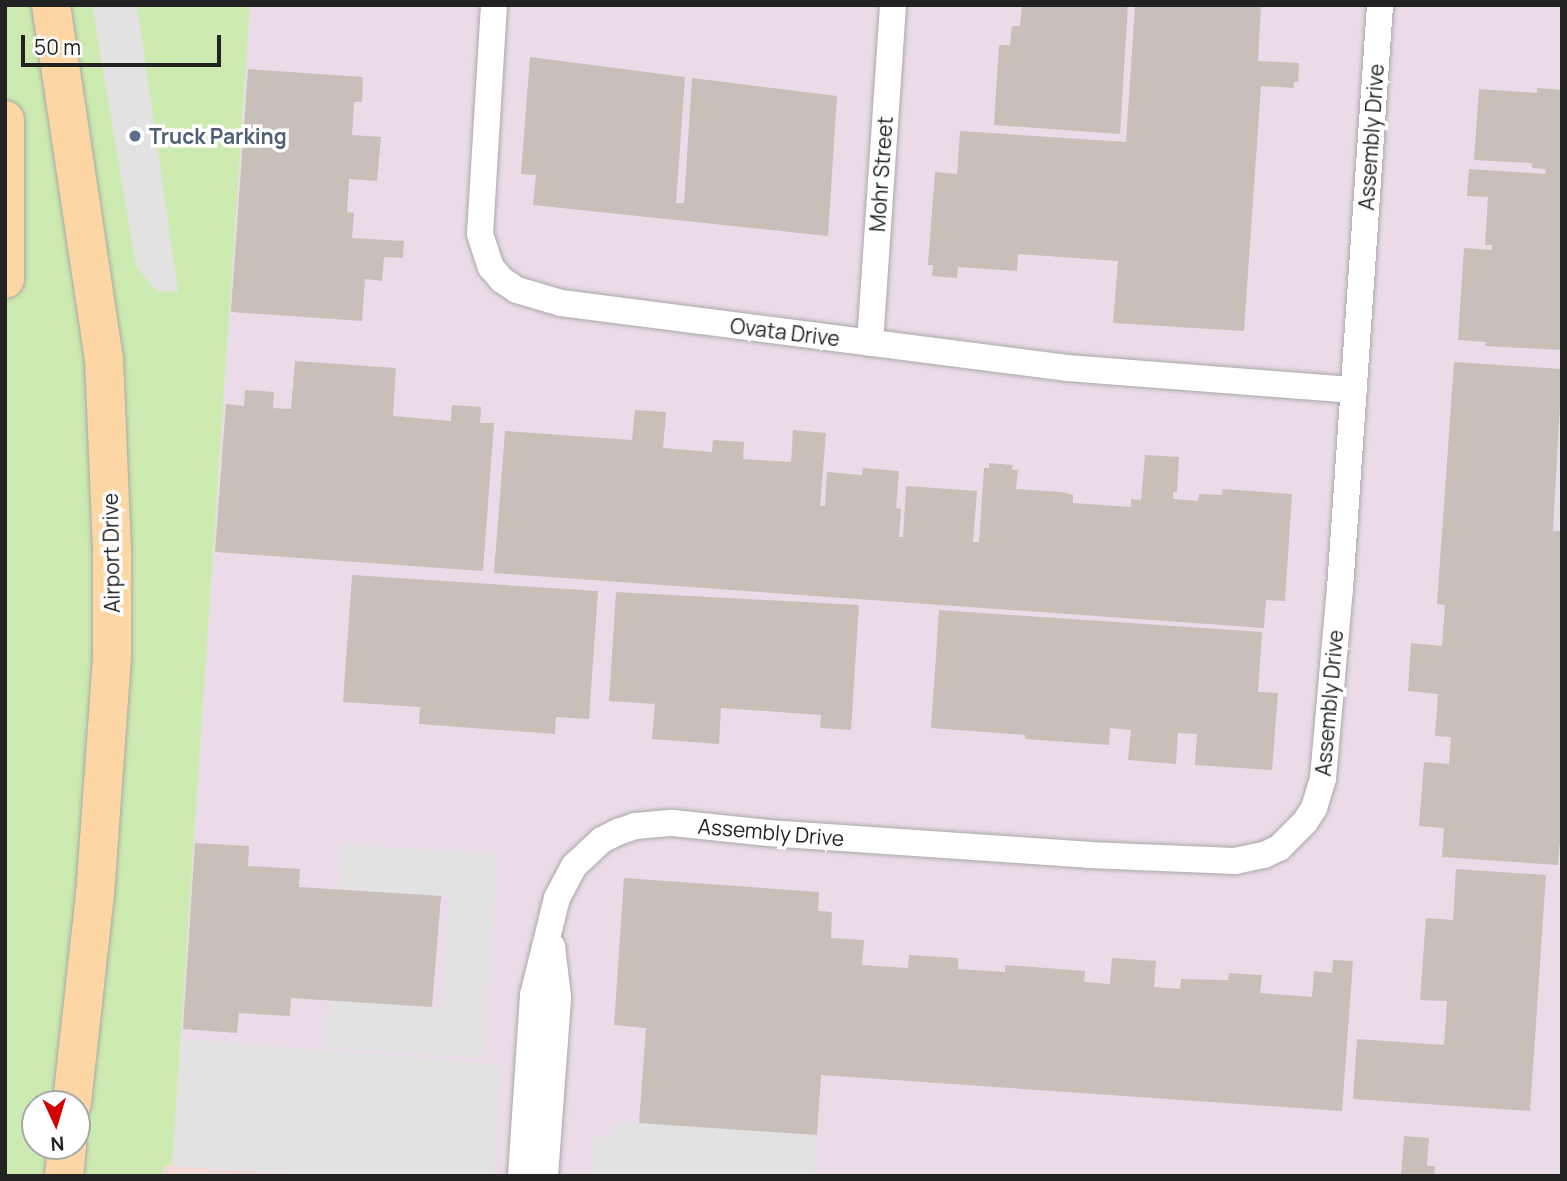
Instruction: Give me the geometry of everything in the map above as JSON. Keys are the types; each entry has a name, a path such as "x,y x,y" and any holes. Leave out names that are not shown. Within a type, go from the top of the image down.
{"main road":[{"name":"Airport Drive","path":"51,5 104,359 112,551 112,658 95,894 74,1090"},
{"path":"5,120 5,279"}],"street":[{"name":"Ovata Drive","path":"494,5 480,234 488,260 502,280 527,294 561,303 1104,372 1353,390"},
{"name":"Mohr Street","path":"870,343 893,5"},
{"name":"Assembly Drive","path":"521,1176 533,995 557,898 574,866 602,840 635,826 653,823 1126,857 1235,861 1264,855 1279,848 1314,808 1323,778 1380,5"},
{"name":"Assembly Drive","path":"545,1176 558,997 550,930"}],"shaded area":[{"name":"Truck Parking","path":"92,5 137,5 178,292 156,291 136,266"},
{"path":"250,5 1562,5 1562,1176 328,1176 172,1166"},
{"path":"342,844 497,854 483,1058 325,1048 329,1000 441,1008 448,896 339,889"},
{"path":"181,1039 501,1064 493,1176 328,1176 172,1166"},
{"path":"614,1122 817,1135 814,1176 591,1176 594,1136 612,1138"},
{"path":"162,1165 328,1176 161,1176"}],"green space":[{"path":"5,5 250,5 172,1166 164,1165 162,1176 5,1176"}],"building":[{"path":"1022,5 1128,5 1120,134 994,125 999,45 1010,45 1012,26 1020,26"},
{"path":"1135,5 1261,5 1258,61 1299,63 1298,82 1294,82 1294,88 1261,86 1244,331 1113,323 1118,261 1018,254 1017,271 958,267 957,278 932,276 933,265 928,265 935,172 957,174 960,131 1126,142"},
{"path":"530,57 685,77 676,203 684,203 692,78 837,96 828,236 533,205 536,175 521,174"},
{"path":"248,69 363,77 362,102 354,102 352,135 381,137 377,181 349,179 347,212 354,213 352,238 404,241 403,258 384,257 382,281 365,279 362,321 231,312"},
{"path":"1537,88 1562,90 1562,350 1485,346 1486,342 1458,340 1464,248 1492,250 1492,245 1485,245 1488,197 1467,196 1469,169 1545,174 1546,169 1532,168 1532,163 1474,160 1479,89 1537,93"},
{"path":"295,361 396,368 393,416 451,421 452,405 481,407 480,423 494,423 483,571 215,552 226,404 244,406 245,390 274,392 273,408 291,409"},
{"path":"1454,362 1562,369 1553,531 1562,531 1562,813 1558,865 1442,857 1444,828 1419,826 1424,762 1449,764 1451,737 1435,736 1438,694 1408,691 1411,643 1442,646 1445,605 1437,604"},
{"path":"635,410 666,412 663,448 712,452 713,440 744,442 743,459 791,462 793,430 826,433 820,506 825,506 827,472 862,475 863,468 899,471 896,508 901,509 899,537 903,537 906,486 977,491 973,542 979,542 984,468 989,468 989,463 1013,465 1012,470 1018,470 1016,489 1062,492 1073,495 1073,503 1131,507 1131,499 1141,500 1145,455 1179,457 1177,492 1173,492 1173,499 1198,501 1199,494 1222,495 1223,489 1292,494 1285,601 1266,600 1264,628 494,573 505,431 632,440"},
{"path":"352,575 598,591 589,719 556,717 555,734 419,724 420,707 343,702"},
{"path":"616,592 859,605 851,730 820,728 821,715 721,708 719,744 652,739 655,704 609,701"},
{"path":"939,610 1262,632 1258,692 1278,693 1272,770 1195,765 1197,734 1178,733 1176,764 1128,760 1131,730 1110,728 1109,745 931,728"},
{"path":"195,843 249,846 248,866 300,869 299,887 441,896 432,1007 291,998 290,1016 239,1013 237,1033 183,1029"},
{"path":"1456,869 1546,875 1530,1111 1353,1099 1357,1039 1444,1045 1447,1001 1420,1000 1426,918 1453,920"},
{"path":"624,878 819,892 818,911 832,912 831,938 864,940 862,965 908,968 909,955 958,958 958,969 1005,972 1005,965 1085,971 1084,982 1110,984 1112,958 1156,961 1154,987 1180,989 1181,979 1228,980 1229,973 1262,975 1260,993 1312,997 1314,971 1332,973 1333,960 1353,961 1342,1111 821,1075 817,1135 639,1123 646,1028 614,1025"},
{"path":"1404,1136 1429,1138 1427,1166 1435,1166 1434,1176 1401,1176"}],"place":[{"name":"Truck Parking","path":"135,136"}]}
